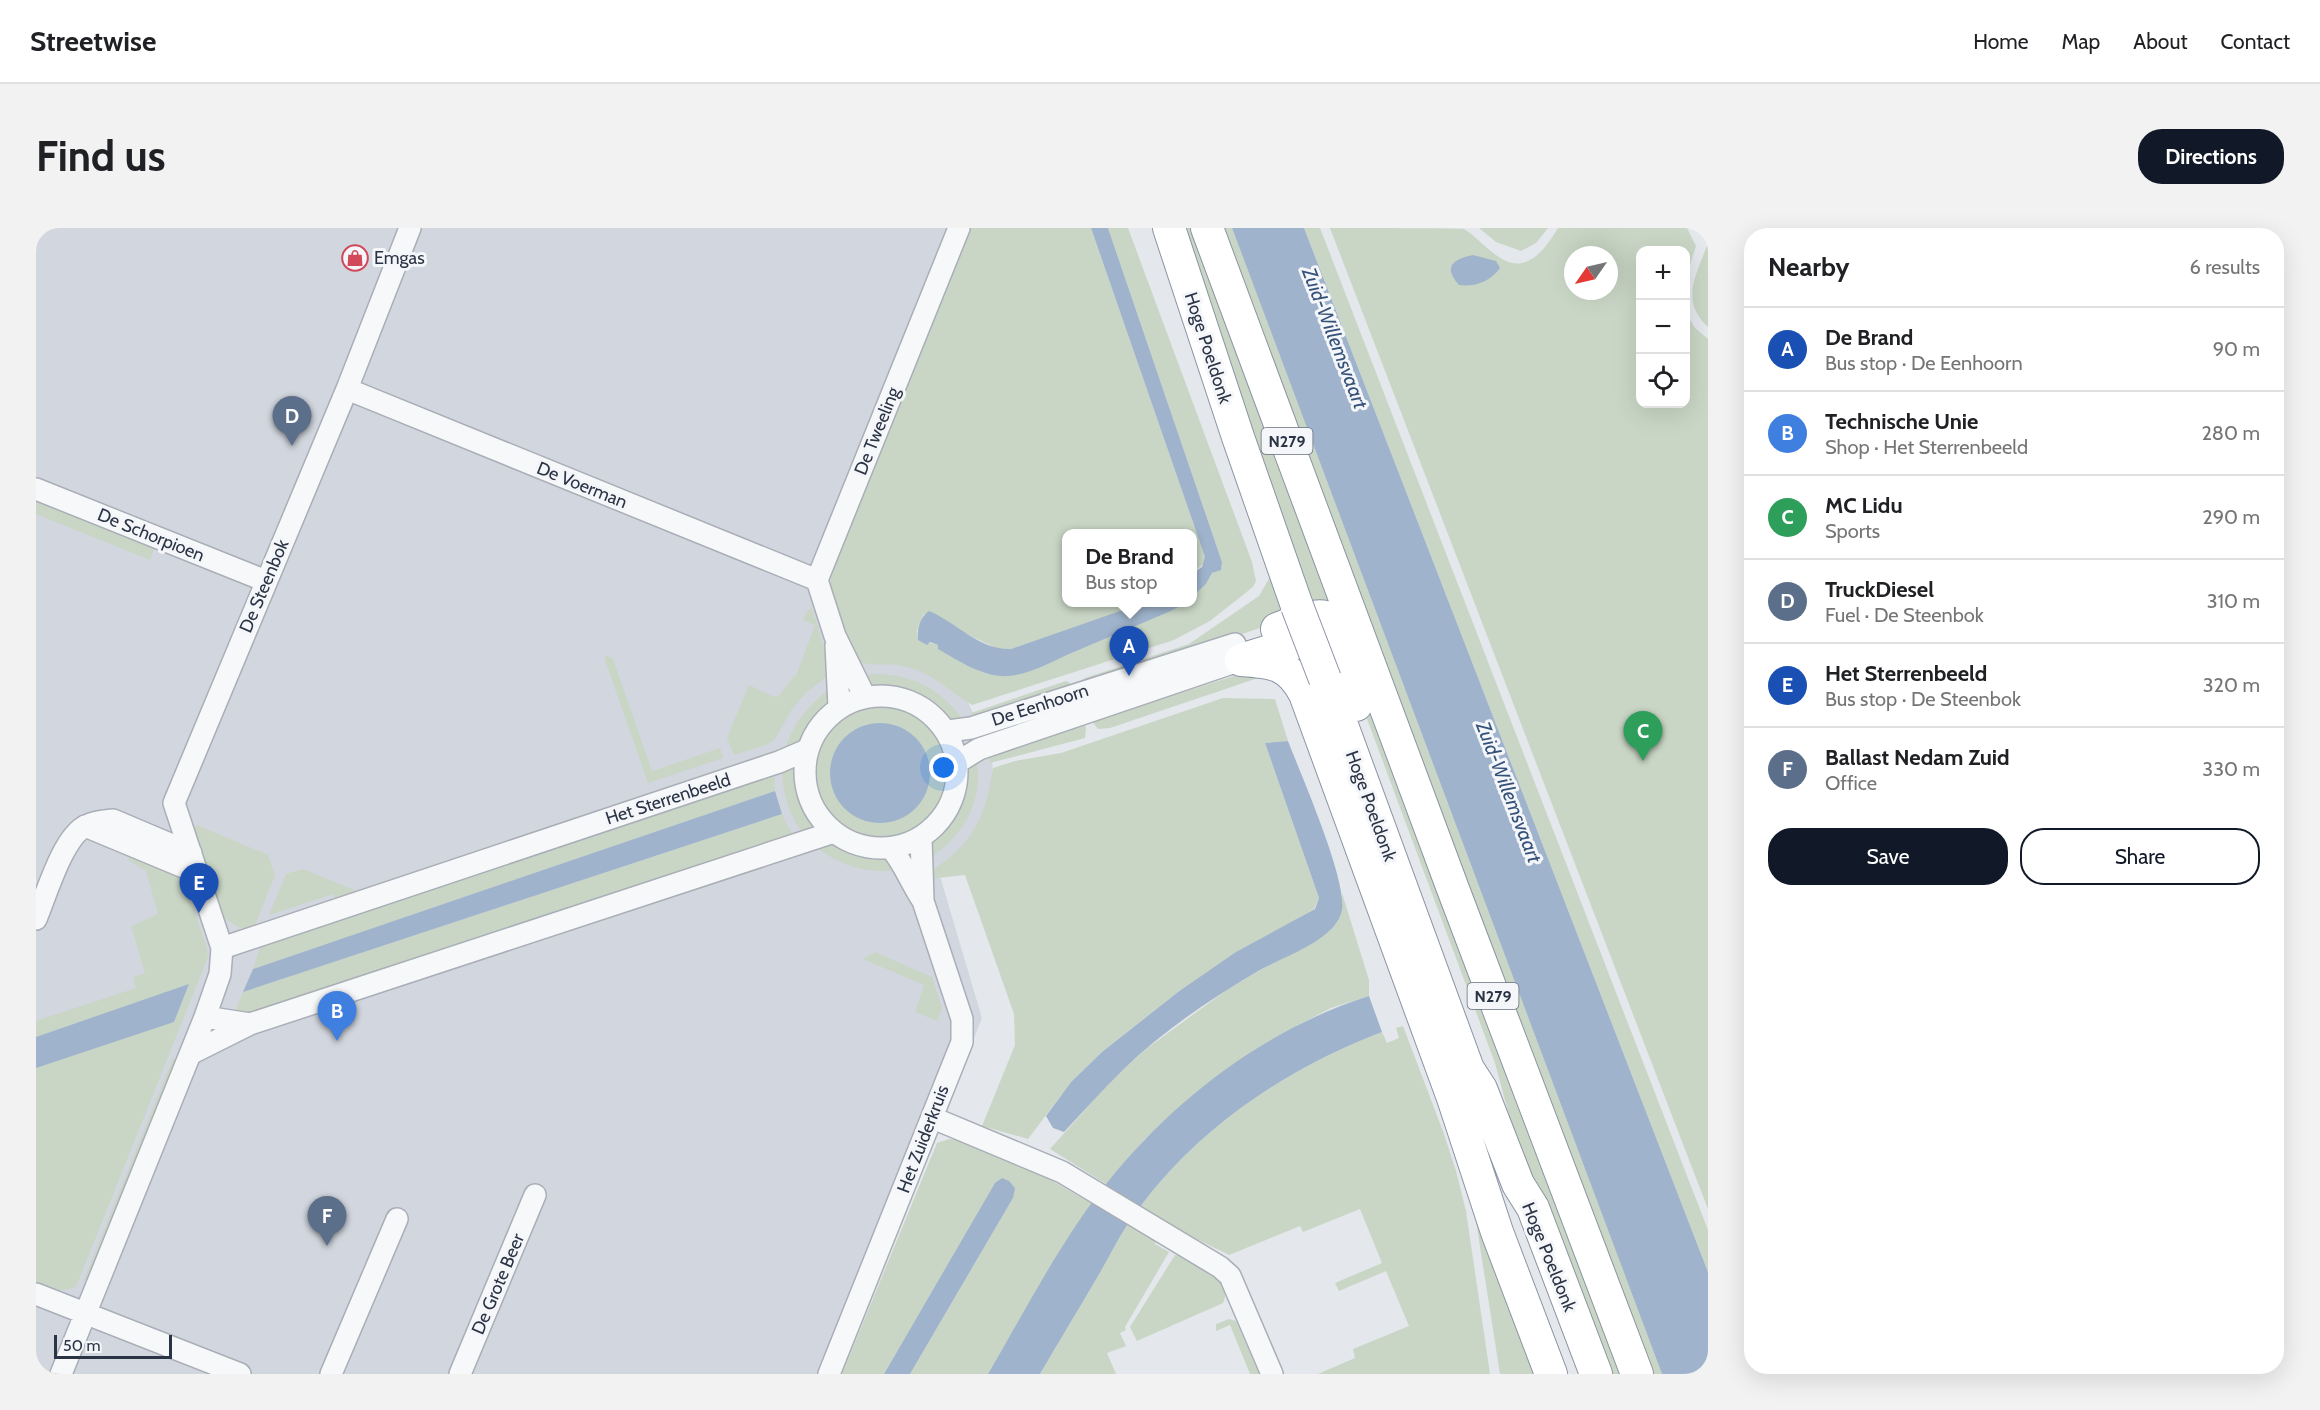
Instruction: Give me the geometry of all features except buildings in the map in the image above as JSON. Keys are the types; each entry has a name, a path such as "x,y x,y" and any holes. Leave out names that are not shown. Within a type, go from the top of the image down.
{"highway":[{"name":"Hoge Poeldonk","path":"1169,228 1297,606 1468,1069 1481,1089 1518,1185 1533,1208 1596,1374"},
{"name":"N279","path":"1207,228 1637,1374"},
{"name":"N279","path":"1238,652 1308,618 1325,615 1340,624 1366,654"},
{"name":"N279","path":"1238,652 1312,638 1321,638 1329,643 1336,652 1488,1058 1533,1208"},
{"path":"1238,652 1284,668 1297,679 1305,694 1453,1098 1497,1232 1551,1374"},
{"name":"N279","path":"1468,1069 1503,1186 1574,1374"}],"street":[{"name":"De Steenbok","path":"222,948 174,803 346,389 410,228"},
{"name":"De Tweeling","path":"817,580 959,228"},
{"name":"De Voerman","path":"346,389 817,580"},
{"name":"De Schorpioen","path":"36,489 266,581"},
{"path":"817,580 835,636 865,697"},
{"path":"835,636 839,706"},
{"name":"De Eenhoorn","path":"948,731 972,728 1238,652"},
{"name":"De Eenhoorn","path":"958,762 979,749 1238,652"},
{"path":"865,697 902,699 926,711 948,731 958,762 957,782 946,813 921,837 908,844 885,849 859,845 834,832 821,818 807,788 804,775 807,750 815,731 839,706 865,697"},
{"name":"Het Sterrenbeeld","path":"222,948 779,762 807,750"},
{"path":"36,919 67,844 85,826 113,820 194,863"},
{"path":"190,1054 250,1024 834,832"},
{"name":"Het Zuiderkruis","path":"921,837 923,901"},
{"name":"Het Zuiderkruis","path":"829,1374 962,1042 962,1019 923,901 913,886 902,861 891,848"},
{"path":"61,1374 205,1017 220,974 222,948"},
{"path":"205,1017 250,1024"},
{"path":"933,1118 1062,1172 1220,1267 1230,1276 1272,1374"},
{"name":"De Grote Beer","path":"460,1374 535,1195"},
{"path":"331,1374 397,1219"},
{"path":"36,1294 240,1374"}],"shaded area":[{"path":"36,228 978,228 860,627 967,700 992,756 994,796 971,844 939,873 982,1018 842,1374 36,1374"}],"green space":[{"path":"968,228 1091,228 1195,529 1062,529 1062,607 1134,607 1011,649 998,649 924,614 917,631 918,640 938,645 964,664 984,673 1001,676 1015,675 1178,607 1197,607 1197,592 1206,584 1212,573 1221,569 1222,562 1108,228 1128,228 1252,562 1256,581 1253,587 1210,621 1174,640 972,705 931,677 913,669 897,665 864,663 853,658 830,591 833,561"},
{"path":"1179,228 1195,228 1335,602 1311,611"},
{"path":"1221,228 1232,228 1662,1374 1650,1374"},
{"path":"1304,228 1320,228 1708,1230 1708,1272"},
{"path":"1330,228 1464,229 1499,257 1506,261 1522,263 1539,254 1558,228 1687,228 1696,246 1690,265 1690,246 1636,246 1636,408 1690,408 1690,320 1695,328 1708,339 1708,1209"},
{"path":"1479,228 1548,228 1536,243 1521,251 1496,242"},
{"path":"1699,228 1708,228 1708,243"},
{"path":"1708,243 1708,327 1699,317 1692,297 1693,286"},
{"path":"36,501 154,549 150,560 36,514"},
{"path":"1197,534 1205,557 1205,562 1197,569"},
{"path":"1270,577 1284,620 1081,688 1080,682 1085,678 1189,644 1259,596"},
{"path":"812,608 830,666 828,676 807,692 792,709 775,739 766,745 734,755 727,738 749,685 778,697 796,676 815,625 803,620 808,610"},
{"path":"604,657 613,659 652,771 720,748 723,758 648,783"},
{"path":"1351,663 1619,1374 1604,1374 1513,1130 1495,1063 1347,665"},
{"path":"1256,669 1291,685 1539,1374 1500,1374 1470,1183 1288,695 1274,682 1258,678 1110,728 1098,729 1092,721"},
{"path":"874,674 902,677 926,686 947,701 965,723 945,717 908,694 880,688 862,676"},
{"path":"1066,681 1070,683 1072,689 976,722 971,713"},
{"path":"835,685 833,698 828,707 814,722 800,743 783,755 791,734 803,715 817,699"},
{"path":"1223,698 1275,699 1288,741 1265,743 1319,898 1314,909 1178,992 1102,1052 1071,1082 1028,1139 982,1126 1015,1045 1014,1014 965,875 929,879 931,871 957,850 975,827 986,801 993,768 1015,761 1061,753"},
{"path":"877,703 908,710 931,726 945,747 949,772 946,797 934,819 913,835 884,842 855,838 833,825 818,804 812,780 814,754 825,731 846,713","holes":["848,735 927,756 930,768 929,780 842,805 837,796 832,768 837,751"]},
{"path":"1083,721 1086,728 1085,738 990,763 987,751"},
{"path":"976,758 977,789 968,817 950,842 925,861 929,846 955,809 965,776"},
{"path":"798,761 799,790 809,816 821,832 805,837 788,804 782,777 782,767"},
{"path":"774,768 775,791 253,969 263,938"},
{"path":"782,814 797,840 249,1016 235,1012 243,992"},
{"path":"197,825 268,855 275,875 254,928 240,928 224,918 193,830"},
{"path":"832,843 884,859 899,870 875,871 853,867 832,858 813,844"},
{"path":"131,851 182,874 208,957 76,1287 51,1289 36,1284 36,1068 174,1022 189,985 36,1037 36,1021 136,988 133,977 145,973 131,926 158,914 146,871 128,860"},
{"path":"303,869 357,891 357,896 353,899 335,898 333,894 269,915 286,874"},
{"path":"1342,893 1369,980 1369,996 1331,1008 1281,1034 1226,1070 1144,1140 1106,1184 1050,1149 1110,1082 1146,1049 1228,989 1310,945 1342,908"},
{"path":"875,952 932,977 942,1008 937,1021 915,1012 924,985 863,959"},
{"path":"1403,1026 1444,1134 1466,1211 1490,1374 1318,1374 1355,1358 1353,1349 1409,1326 1386,1271 1339,1291 1335,1283 1382,1263 1360,1209 1303,1232 1300,1226 1229,1255 1160,1221 1155,1244 1169,1252 1125,1327 1126,1330 1120,1333 1126,1346 1107,1353 1116,1374 1040,1374 1126,1228 1154,1189 1210,1132 1242,1107 1310,1065 1382,1032 1387,1043 1399,1038 1396,1028"},
{"path":"173,1058 177,1062 91,1275 83,1282"},
{"path":"949,1139 984,1146 1003,1154 1092,1204 1065,1243 988,1374 910,1374 1013,1198 995,1184 884,1374 842,1374 937,1143"},
{"path":"1180,1254 1218,1280 1225,1295 1223,1303 1137,1341 1130,1327 1175,1255"},
{"path":"1229,1319 1236,1321 1259,1374 1250,1374 1230,1325 1216,1331 1216,1324"}],"water":[{"path":"1091,228 1108,228 1222,562 1221,570 1212,573 1206,584 1197,592 1197,570 1202,567 1205,557"},
{"name":"Zuid-Willemsvaart","path":"1232,228 1304,228 1708,1272 1708,1374 1662,1374"},
{"path":"1473,255 1496,261 1500,268 1492,277 1482,282 1459,285 1451,273 1452,264"},
{"path":"1132,607 1178,607 1038,668 1009,676 992,675 968,666 938,649 938,645 930,642 927,645 918,640 918,632 923,617 929,611 978,641 999,648 1011,649"},
{"path":"880,723 899,727 915,738 926,754 930,773 926,792 915,808 899,819 880,823 861,819 845,808 834,792 830,773 834,754 845,738 861,727"},
{"path":"1288,741 1338,875 1342,910 1338,921 1308,946 1260,970 1189,1015 1124,1069 1064,1132 1053,1128 1046,1116 1071,1082 1102,1052 1178,992 1236,952 1315,909 1319,898 1265,743"},
{"path":"775,791 782,814 243,992 253,969"},
{"path":"189,984 174,1022 36,1068 36,1037"},
{"path":"1369,996 1382,1032 1310,1065 1242,1107 1210,1132 1154,1189 1126,1228 1040,1374 988,1374 1073,1229 1106,1184 1161,1124 1191,1096 1258,1048 1293,1027"},
{"path":"1002,1178 1009,1181 1015,1188 1013,1198 910,1374 884,1374 995,1183"}],"place":[{"name":"Emgas","path":"355,258"},
{"name":"TruckDiesel","path":"292,446"},
{"name":"De Brand","path":"1129,676"},
{"name":"MC Lidu","path":"1643,761"},
{"name":"Het Sterrenbeeld","path":"199,913"},
{"name":"Technische Unie","path":"337,1041"},
{"name":"Ballast Nedam Zuid","path":"327,1246"}]}
